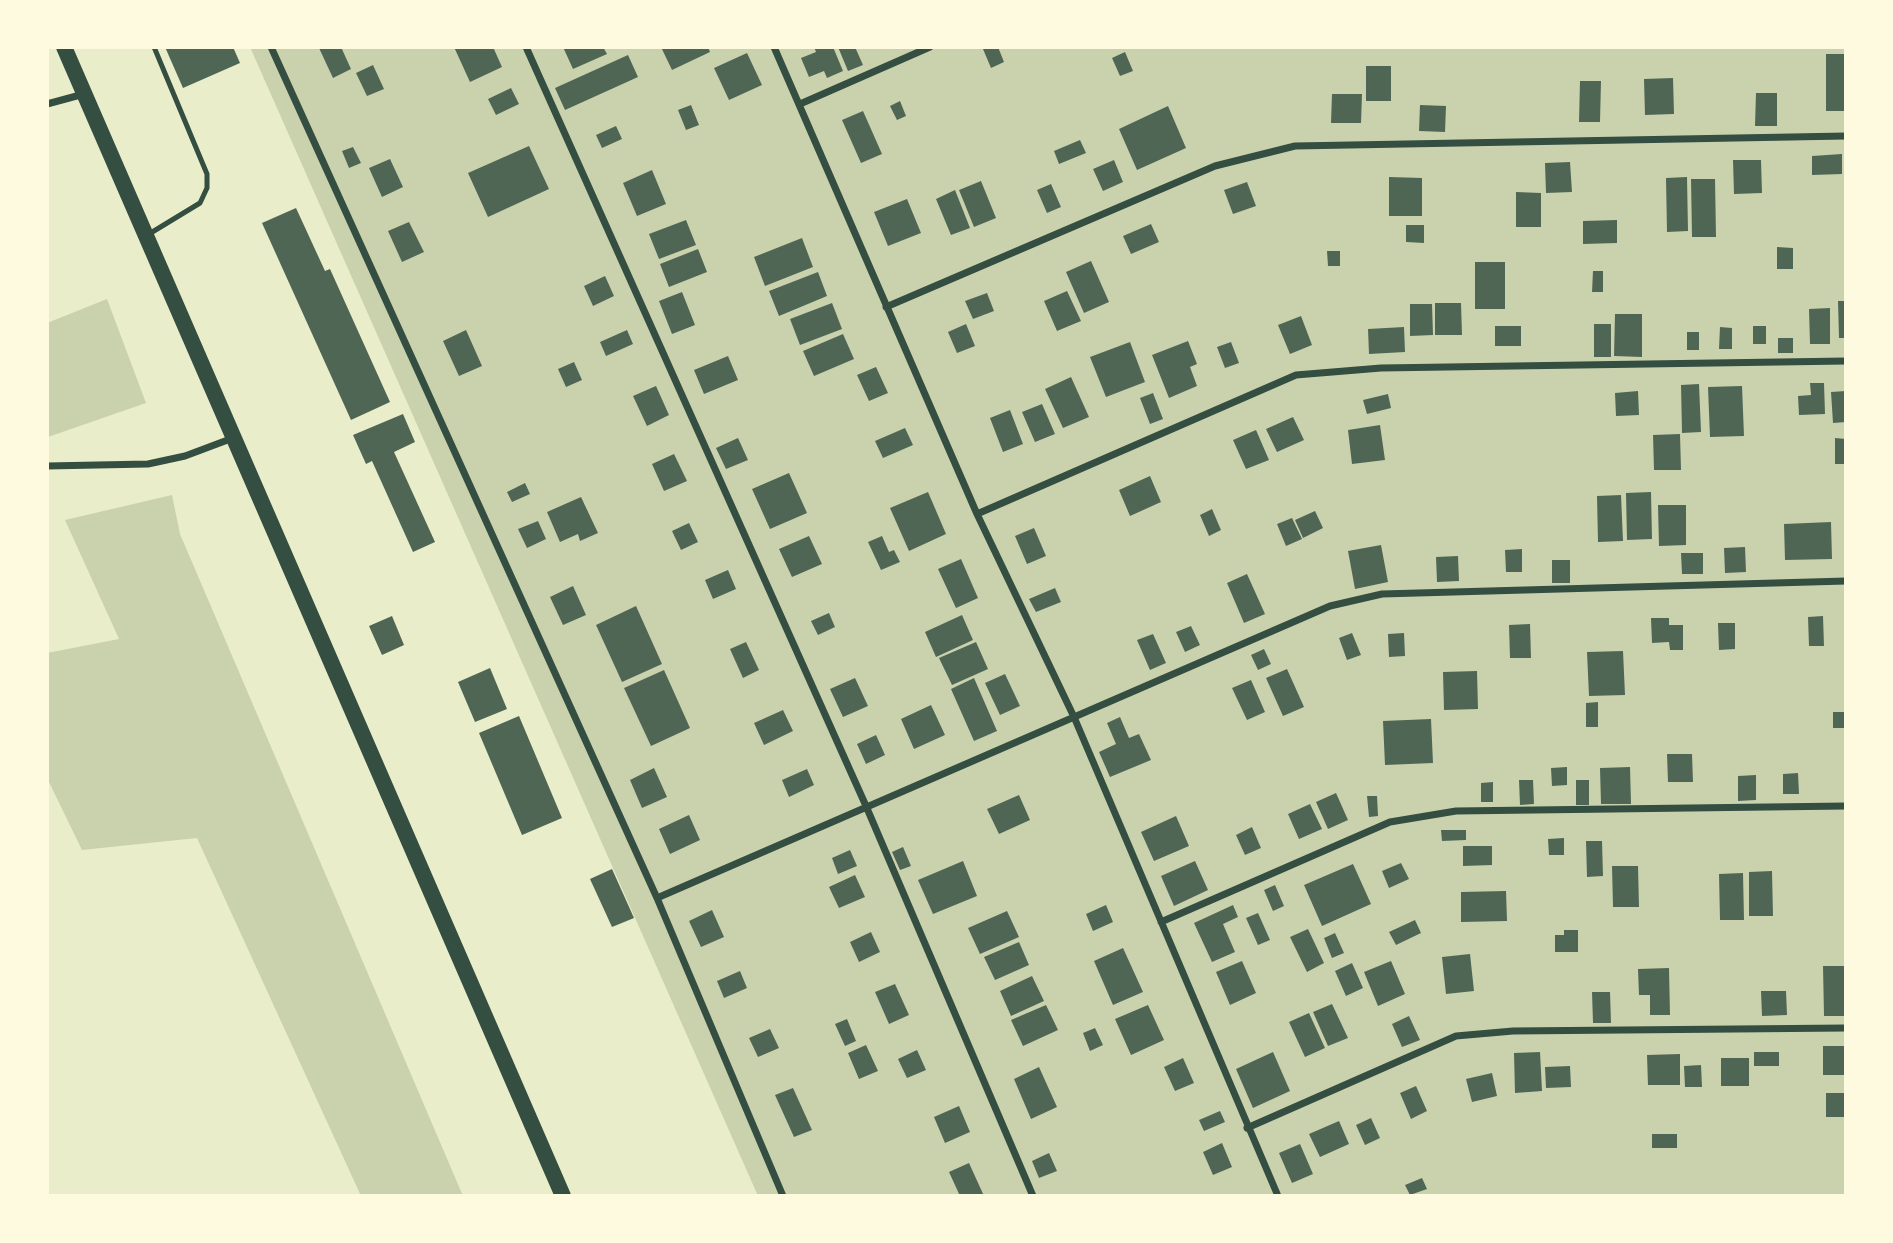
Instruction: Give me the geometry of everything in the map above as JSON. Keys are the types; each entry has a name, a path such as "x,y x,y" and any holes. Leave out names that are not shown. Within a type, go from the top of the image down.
{"main road":[{"path":"64,47 563,1196"}],"street":[{"path":"271,47 657,898 783,1196"},
{"path":"526,47 866,806 1033,1196"},
{"path":"774,47 977,514 1074,717 1278,1196"},
{"path":"800,104 930,47"},
{"path":"47,104 84,94"},
{"path":"886,307 1215,166 1295,146 1846,136"},
{"path":"977,514 1296,375 1381,368 1846,361"},
{"path":"47,466 148,464 185,456 233,438"},
{"path":"657,898 1330,606 1382,594 1846,581"},
{"path":"1161,922 1390,822 1456,811 1846,806"},
{"path":"1247,1128 1456,1036 1513,1031 1846,1028"}],"lane":[{"path":"146,236 200,203 207,188 207,174 154,47"}],"green space":[{"path":"250,47 1846,47 1846,1196 758,1196"},
{"path":"107,299 146,403 48,437 47,323"},
{"path":"172,495 180,534 463,1196 361,1196 197,838 82,850 47,778 47,653 119,639 65,520"}],"building":[{"path":"165,47 233,47 240,63 183,88"},
{"path":"341,47 351,69 333,78 319,48"},
{"path":"454,47 493,47 502,67 470,82"},
{"path":"563,47 603,47 607,54 573,69"},
{"path":"661,47 708,47 710,52 672,70"},
{"path":"814,47 833,47 843,71 827,78 824,71 809,77 801,58 816,52"},
{"path":"838,47 855,47 863,65 848,71"},
{"path":"998,47 1004,62 991,68 983,49"},
{"path":"1125,52 1133,71 1120,76 1112,58"},
{"path":"747,53 762,85 729,100 714,68"},
{"path":"1826,54 1846,54 1846,111 1826,111"},
{"path":"628,55 638,77 565,110 555,88"},
{"path":"373,65 384,89 367,96 356,73"},
{"path":"1366,66 1391,66 1391,101 1366,101"},
{"path":"1673,78 1674,114 1645,115 1644,79"},
{"path":"1580,81 1601,81 1600,122 1579,122"},
{"path":"511,88 519,104 496,115 488,99"},
{"path":"1756,93 1777,93 1777,126 1755,126"},
{"path":"1332,94 1362,94 1361,123 1331,123"},
{"path":"900,101 906,116 897,120 890,106"},
{"path":"691,105 699,125 686,130 678,110"},
{"path":"1420,105 1446,106 1445,132 1419,131"},
{"path":"1168,106 1186,148 1137,170 1119,129"},
{"path":"863,111 882,154 861,163 842,120"},
{"path":"616,126 622,139 602,148 596,135"},
{"path":"1080,140 1086,153 1059,164 1054,151"},
{"path":"529,146 549,189 488,217 468,173"},
{"path":"353,147 361,163 349,168 342,151"},
{"path":"1842,154 1842,174 1812,175 1812,156"},
{"path":"390,159 403,187 382,197 369,168"},
{"path":"1114,160 1123,182 1103,191 1093,169"},
{"path":"1733,160 1761,160 1762,193 1734,194"},
{"path":"1570,162 1572,192 1546,193 1545,163"},
{"path":"652,170 666,204 637,216 623,183"},
{"path":"1389,177 1422,178 1422,216 1389,216"},
{"path":"1687,177 1688,231 1667,232 1666,178"},
{"path":"1691,179 1715,179 1716,237 1692,237"},
{"path":"981,181 996,218 974,227 959,190"},
{"path":"1247,182 1256,206 1233,214 1224,190"},
{"path":"1051,184 1061,207 1047,213 1037,190"},
{"path":"955,190 970,228 951,235 936,199"},
{"path":"1516,192 1541,193 1541,227 1516,227"},
{"path":"907,199 921,233 888,246 874,212"},
{"path":"296,208 325,271 330,269 390,402 351,420 262,223"},
{"path":"686,220 696,245 659,259 649,234"},
{"path":"1617,220 1617,243 1583,244 1583,221"},
{"path":"409,222 424,252 402,262 388,231"},
{"path":"1151,224 1159,242 1131,254 1123,236"},
{"path":"1406,225 1424,225 1424,243 1406,242"},
{"path":"802,238 813,267 765,286 754,257"},
{"path":"1777,247 1793,248 1793,269 1777,269"},
{"path":"698,249 707,272 669,287 660,264"},
{"path":"1327,251 1340,251 1340,266 1328,266"},
{"path":"1091,261 1109,302 1084,313 1066,272"},
{"path":"1475,262 1505,262 1505,309 1475,309"},
{"path":"1593,271 1603,271 1603,292 1592,292"},
{"path":"818,272 827,296 779,316 769,291"},
{"path":"605,276 614,296 593,306 584,286"},
{"path":"1067,291 1081,321 1057,331 1044,301"},
{"path":"682,292 695,325 672,334 659,301"},
{"path":"987,293 994,311 973,319 965,301"},
{"path":"1838,301 1846,301 1846,338 1839,338"},
{"path":"832,303 842,329 800,345 790,319"},
{"path":"1435,303 1461,303 1462,335 1435,335"},
{"path":"1410,304 1432,304 1433,335 1410,336"},
{"path":"1830,308 1830,344 1810,344 1809,309"},
{"path":"1615,314 1642,314 1642,357 1614,356"},
{"path":"1301,316 1312,345 1290,354 1278,325"},
{"path":"966,324 975,346 957,353 948,332"},
{"path":"1594,324 1611,324 1611,357 1594,357"},
{"path":"1495,326 1521,326 1521,346 1495,346"},
{"path":"1753,326 1766,326 1766,344 1753,344"},
{"path":"1404,327 1405,352 1369,354 1368,329"},
{"path":"1720,327 1732,328 1732,349 1719,349"},
{"path":"466,330 482,366 459,376 443,341"},
{"path":"627,330 633,344 606,356 600,342"},
{"path":"1687,332 1699,332 1699,350 1687,350"},
{"path":"843,334 854,359 814,376 803,351"},
{"path":"1778,338 1793,338 1793,353 1778,353"},
{"path":"1188,341 1197,364 1190,367 1197,386 1169,398 1152,355"},
{"path":"1130,342 1145,382 1106,397 1090,357"},
{"path":"1231,342 1239,363 1225,368 1217,347"},
{"path":"728,356 738,380 704,394 694,370"},
{"path":"574,362 582,380 566,387 558,369"},
{"path":"876,367 888,393 869,401 857,375"},
{"path":"1071,377 1089,417 1063,428 1045,389"},
{"path":"1810,383 1824,383 1825,414 1799,415 1798,396 1811,395"},
{"path":"1699,384 1701,432 1682,433 1681,385"},
{"path":"656,386 669,415 647,426 633,396"},
{"path":"1742,386 1744,436 1710,437 1708,387"},
{"path":"1638,391 1639,415 1616,416 1615,393"},
{"path":"1846,391 1846,422 1833,423 1831,392"},
{"path":"1153,393 1163,419 1150,424 1140,398"},
{"path":"1388,394 1391,408 1367,414 1363,400"},
{"path":"1042,404 1055,434 1035,442 1022,412"},
{"path":"1010,410 1023,444 1003,452 990,418"},
{"path":"403,414 415,442 394,452 435,542 413,552 372,461 366,464 353,435"},
{"path":"1293,417 1304,440 1277,452 1266,429"},
{"path":"1380,425 1385,460 1352,464 1348,430"},
{"path":"905,428 913,445 883,458 875,441"},
{"path":"1256,430 1269,460 1246,469 1233,440"},
{"path":"1680,434 1681,470 1654,470 1653,435"},
{"path":"738,438 748,460 726,469 716,448"},
{"path":"1835,438 1846,439 1846,464 1835,464"},
{"path":"674,454 687,481 664,491 652,464"},
{"path":"789,473 807,513 770,529 752,489"},
{"path":"1150,476 1161,502 1130,516 1119,490"},
{"path":"525,483 530,494 512,502 507,492"},
{"path":"928,492 946,534 909,551 890,508"},
{"path":"1651,492 1652,539 1627,540 1626,493"},
{"path":"1621,495 1623,541 1598,542 1597,496"},
{"path":"581,497 598,533 580,541 578,534 560,542 547,512"},
{"path":"1658,505 1686,505 1686,545 1659,546"},
{"path":"1212,509 1221,530 1209,536 1200,515"},
{"path":"1315,511 1323,528 1303,538 1295,520"},
{"path":"1292,518 1302,539 1286,546 1277,524"},
{"path":"538,521 546,539 527,548 518,529"},
{"path":"1831,522 1832,559 1785,560 1784,524"},
{"path":"689,523 698,542 681,550 672,531"},
{"path":"1034,528 1046,556 1027,564 1015,536"},
{"path":"809,536 822,564 792,577 779,549"},
{"path":"882,536 889,552 894,550 900,562 881,570 868,542"},
{"path":"1381,545 1388,582 1355,589 1348,551"},
{"path":"1745,547 1746,572 1725,573 1724,548"},
{"path":"1522,549 1522,572 1506,572 1505,550"},
{"path":"1681,553 1703,553 1703,574 1682,574"},
{"path":"1458,556 1459,581 1437,582 1436,557"},
{"path":"961,559 978,598 956,608 938,569"},
{"path":"1552,560 1570,560 1570,583 1552,583"},
{"path":"728,570 736,589 713,599 705,580"},
{"path":"1247,574 1265,614 1244,623 1227,583"},
{"path":"573,586 586,615 563,625 550,597"},
{"path":"1055,588 1061,602 1036,612 1029,599"},
{"path":"636,606 662,664 622,682 596,625"},
{"path":"829,613 835,627 818,635 811,621"},
{"path":"962,615 973,640 936,657 925,632"},
{"path":"392,616 404,645 382,655 369,626"},
{"path":"1823,616 1824,646 1809,646 1808,617"},
{"path":"1651,618 1669,618 1669,625 1683,625 1683,650 1670,650 1669,642 1652,643"},
{"path":"1718,623 1735,623 1735,649 1719,650"},
{"path":"1530,624 1531,658 1510,658 1509,625"},
{"path":"1191,626 1200,645 1185,652 1176,632"},
{"path":"1352,633 1361,655 1347,660 1339,638"},
{"path":"1404,633 1405,656 1389,657 1388,634"},
{"path":"1153,634 1166,663 1150,670 1137,640"},
{"path":"746,642 759,670 743,678 730,649"},
{"path":"976,642 988,669 952,685 939,658"},
{"path":"1264,649 1271,664 1258,670 1251,655"},
{"path":"1623,651 1625,695 1589,696 1587,652"},
{"path":"490,668 507,709 475,722 458,682"},
{"path":"1287,669 1304,707 1283,716 1266,678"},
{"path":"664,670 690,728 651,746 624,688"},
{"path":"1477,671 1478,709 1444,710 1443,672"},
{"path":"1005,674 1020,706 1000,715 985,683"},
{"path":"855,678 868,706 843,717 830,689"},
{"path":"974,678 997,731 974,741 951,689"},
{"path":"1251,680 1265,712 1247,720 1232,688"},
{"path":"1598,702 1598,727 1586,727 1586,703"},
{"path":"931,705 945,735 914,749 901,719"},
{"path":"783,710 793,731 764,745 754,723"},
{"path":"1833,712 1846,712 1846,728 1833,728"},
{"path":"519,716 562,818 522,835 479,733"},
{"path":"1120,717 1129,738 1139,734 1151,760 1110,777 1099,752 1116,744 1107,723"},
{"path":"1431,719 1433,763 1385,765 1383,721"},
{"path":"876,735 885,755 866,764 857,744"},
{"path":"1667,754 1692,754 1693,782 1668,782"},
{"path":"1567,767 1567,785 1552,786 1551,768"},
{"path":"1630,767 1631,804 1601,804 1600,768"},
{"path":"654,768 667,797 642,808 630,780"},
{"path":"807,769 814,785 789,797 782,780"},
{"path":"1798,773 1799,794 1783,794 1783,774"},
{"path":"1756,775 1756,800 1738,801 1738,776"},
{"path":"1519,780 1533,780 1534,804 1520,805"},
{"path":"1576,780 1589,780 1589,805 1576,805"},
{"path":"1493,782 1493,802 1481,802 1481,783"},
{"path":"1336,793 1348,820 1328,829 1316,802"},
{"path":"1019,795 1030,820 999,834 987,809"},
{"path":"1367,796 1377,796 1378,816 1369,817"},
{"path":"1310,804 1322,829 1299,839 1288,814"},
{"path":"689,815 700,840 670,854 659,829"},
{"path":"1176,816 1189,846 1154,861 1141,832"},
{"path":"1252,827 1261,848 1245,855 1236,835"},
{"path":"1441,830 1466,830 1466,840 1442,841"},
{"path":"1564,838 1564,855 1549,855 1548,839"},
{"path":"1586,841 1602,841 1603,876 1587,877"},
{"path":"1463,846 1492,846 1492,865 1463,866"},
{"path":"903,847 911,866 900,870 892,852"},
{"path":"850,850 857,866 838,874 832,858"},
{"path":"963,861 977,896 933,914 918,880"},
{"path":"1195,861 1208,890 1174,906 1161,876"},
{"path":"1401,863 1409,879 1389,888 1382,871"},
{"path":"1353,864 1371,904 1322,926 1304,885"},
{"path":"1612,866 1638,866 1639,907 1613,907"},
{"path":"612,869 634,918 612,927 590,879"},
{"path":"1772,871 1773,916 1749,916 1749,872"},
{"path":"1743,873 1744,920 1720,920 1719,874"},
{"path":"855,875 865,897 839,908 829,887"},
{"path":"1275,885 1284,906 1273,911 1264,890"},
{"path":"1506,891 1507,921 1461,922 1461,892"},
{"path":"1106,905 1113,922 1093,931 1086,914"},
{"path":"1233,905 1238,917 1223,924 1235,952 1212,962 1194,923"},
{"path":"712,910 724,937 701,947 689,921"},
{"path":"1007,911 1019,937 980,954 968,928"},
{"path":"1258,913 1270,940 1258,945 1246,918"},
{"path":"1415,920 1421,933 1396,945 1389,932"},
{"path":"1308,929 1324,963 1307,972 1290,937"},
{"path":"1564,930 1578,930 1578,952 1555,952 1555,935 1564,935"},
{"path":"871,932 880,952 859,962 850,942"},
{"path":"1335,933 1344,953 1332,958 1324,938"},
{"path":"1019,942 1029,965 995,980 984,957"},
{"path":"1123,948 1143,992 1113,1005 1094,961"},
{"path":"1470,954 1474,991 1446,994 1442,957"},
{"path":"1242,961 1256,993 1230,1005 1216,972"},
{"path":"1391,961 1405,994 1378,1006 1364,972"},
{"path":"1352,963 1363,988 1346,996 1335,971"},
{"path":"1823,966 1846,966 1846,1016 1824,1016"},
{"path":"1669,968 1670,1015 1650,1015 1650,995 1639,995 1638,969"},
{"path":"740,971 747,988 724,998 717,981"},
{"path":"1032,976 1044,1001 1011,1016 1000,991"},
{"path":"895,984 909,1015 889,1024 875,992"},
{"path":"1761,991 1786,991 1787,1015 1762,1016"},
{"path":"1592,992 1610,992 1611,1023 1593,1023"},
{"path":"1332,1004 1348,1038 1328,1046 1313,1012"},
{"path":"1046,1005 1058,1030 1023,1046 1011,1020"},
{"path":"1148,1005 1164,1040 1131,1055 1115,1019"},
{"path":"1309,1013 1325,1048 1305,1057 1289,1022"},
{"path":"1409,1016 1420,1040 1402,1047 1392,1024"},
{"path":"847,1019 856,1041 845,1046 835,1024"},
{"path":"1095,1028 1103,1045 1090,1051 1083,1033"},
{"path":"770,1029 779,1048 758,1057 749,1038"},
{"path":"866,1045 878,1071 859,1079 848,1053"},
{"path":"1823,1046 1846,1046 1846,1075 1823,1075"},
{"path":"917,1050 926,1070 907,1078 898,1059"},
{"path":"1273,1052 1290,1091 1253,1108 1236,1069"},
{"path":"1540,1052 1542,1091 1515,1093 1514,1053"},
{"path":"1754,1052 1779,1052 1779,1066 1754,1066"},
{"path":"1680,1054 1680,1085 1648,1085 1647,1055"},
{"path":"1183,1058 1194,1083 1175,1091 1164,1067"},
{"path":"1721,1058 1749,1058 1749,1086 1721,1086"},
{"path":"1701,1065 1702,1087 1685,1087 1684,1066"},
{"path":"1570,1066 1571,1087 1546,1088 1545,1067"},
{"path":"1039,1067 1057,1107 1031,1119 1014,1079"},
{"path":"1492,1073 1497,1096 1472,1102 1466,1079"},
{"path":"1416,1086 1427,1111 1411,1119 1400,1093"},
{"path":"793,1088 812,1130 794,1137 775,1095"},
{"path":"1826,1093 1846,1093 1846,1117 1826,1117"},
{"path":"959,1106 970,1132 945,1143 934,1117"},
{"path":"1220,1111 1225,1122 1204,1131 1199,1120"},
{"path":"1371,1118 1380,1138 1365,1145 1356,1125"},
{"path":"1339,1121 1349,1144 1320,1157 1309,1134"},
{"path":"1652,1134 1677,1134 1677,1148 1652,1148"},
{"path":"1222,1143 1232,1167 1213,1175 1203,1152"},
{"path":"1300,1144 1313,1174 1292,1183 1279,1153"},
{"path":"1049,1153 1057,1171 1039,1178 1032,1161"},
{"path":"969,1163 984,1196 960,1196 949,1172"},
{"path":"1422,1178 1427,1189 1410,1195 1405,1185"}]}
